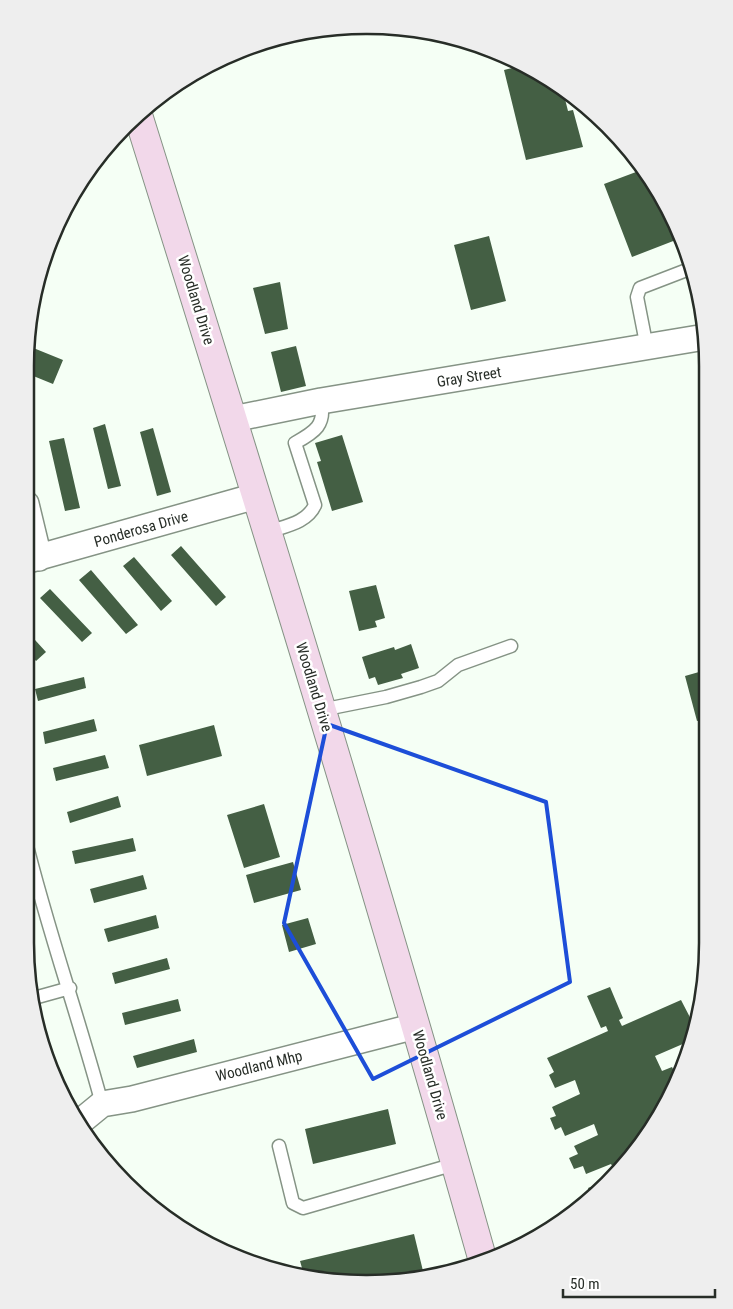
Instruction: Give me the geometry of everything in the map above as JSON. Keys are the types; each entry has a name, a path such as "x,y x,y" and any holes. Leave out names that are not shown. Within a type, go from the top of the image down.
{"street":[{"name":"Woodland Drive","path":"140,122 268,532 416,1026 481,1255"},
{"name":"Gray Street","path":"233,419 321,401 698,338"},
{"name":"Ponderosa Drive","path":"34,558 256,496"},
{"name":"Woodland Mhp","path":"84,1118 102,1104 132,1099 416,1026"}],"lane":[{"path":"647,348 637,297 640,288 685,271"},
{"path":"268,532 300,521 311,514 315,505 295,443 307,437 321,423 324,415 321,401"},
{"path":"321,710 421,688 438,681 458,665 511,646"},
{"path":"34,876 70,988 102,1104"},
{"path":"39,997 70,988"},
{"path":"280,1146 293,1203 303,1208 455,1164"}],"highlighted area":[{"path":"327,724 546,802 570,982 373,1079 284,923"}],"building":[{"path":"514,68 533,78 565,100 568,111 573,110 583,147 526,160 504,70"},
{"path":"636,172 655,200 675,240 632,257 604,184"},
{"path":"489,236 506,301 471,310 454,245"},
{"path":"280,282 288,329 265,334 253,288"},
{"path":"296,346 306,386 281,392 271,352"},
{"path":"34,348 63,360 53,384 34,376"},
{"path":"105,424 121,486 108,489 93,428"},
{"path":"153,428 171,492 157,496 140,432"},
{"path":"342,435 363,502 332,511 317,462 321,461 315,443"},
{"path":"64,438 80,508 65,511 49,441"},
{"path":"181,546 226,597 216,606 171,555"},
{"path":"134,557 172,601 161,611 123,566"},
{"path":"91,570 138,625 126,634 79,580"},
{"path":"376,585 385,618 375,621 377,627 359,631 349,591"},
{"path":"50,589 92,633 82,642 40,598"},
{"path":"34,639 46,652 36,661 34,659"},
{"path":"411,644 419,668 401,674 403,678 378,685 375,677 369,679 362,657 394,647 395,650"},
{"path":"699,672 699,721 697,721 685,676"},
{"path":"84,677 86,688 38,701 35,689"},
{"path":"94,719 97,731 45,744 43,732"},
{"path":"214,725 222,756 147,776 139,745"},
{"path":"105,755 109,768 56,781 53,768"},
{"path":"118,796 121,807 70,823 67,812"},
{"path":"264,804 280,857 244,868 227,815"},
{"path":"133,838 136,851 75,864 72,851"},
{"path":"293,862 301,890 254,903 246,875"},
{"path":"143,875 147,889 94,903 90,889"},
{"path":"156,915 159,928 108,942 104,929"},
{"path":"308,918 316,944 289,952 282,925"},
{"path":"167,958 170,969 115,984 112,973"},
{"path":"610,987 623,1018 619,1020 622,1026 681,1000 690,1018 684,1044 655,1056 662,1071 672,1067 674,1071 655,1109 643,1127 613,1167 611,1164 586,1174 583,1166 574,1169 569,1158 578,1154 574,1146 598,1135 594,1124 565,1136 561,1127 555,1130 550,1118 556,1116 552,1107 580,1094 575,1080 555,1088 549,1075 554,1072 547,1058 608,1031 606,1026 601,1028 587,996"},
{"path":"178,999 181,1011 125,1025 122,1013"},
{"path":"194,1039 197,1052 137,1068 133,1056"},
{"path":"388,1109 396,1144 313,1164 305,1129"},
{"path":"414,1234 423,1270 388,1275 345,1275 302,1269 300,1261"}]}
